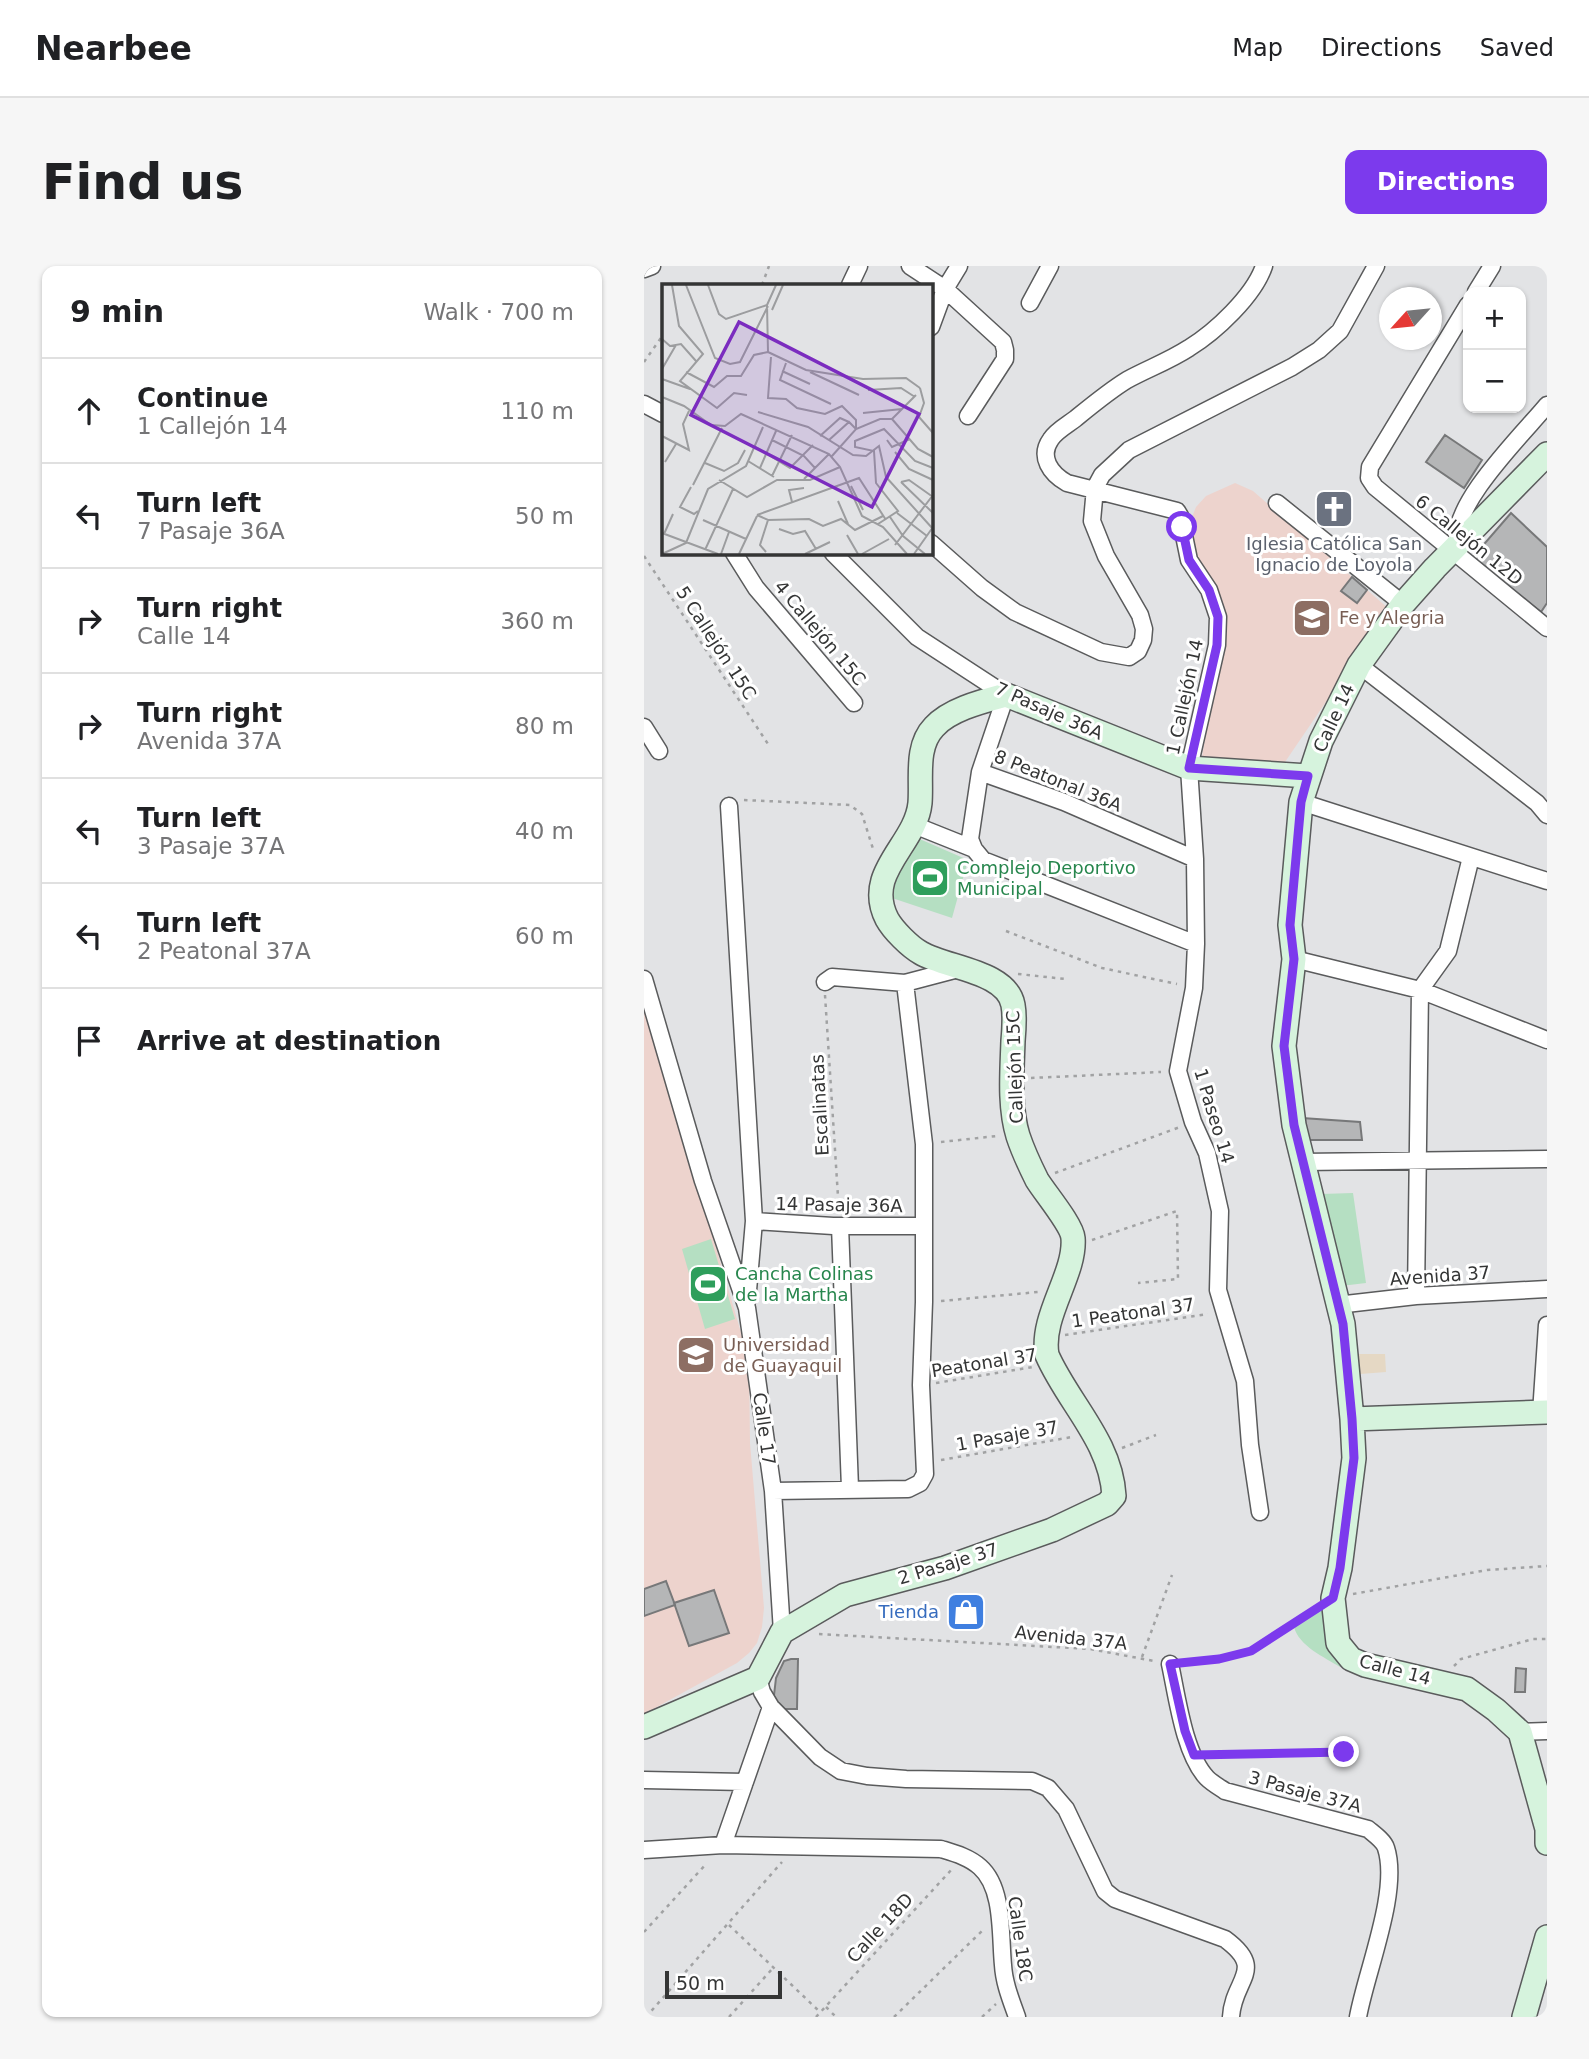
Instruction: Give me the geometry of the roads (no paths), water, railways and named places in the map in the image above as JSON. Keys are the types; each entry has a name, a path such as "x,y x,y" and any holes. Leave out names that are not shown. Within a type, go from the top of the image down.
{"street":[{"path":"644,269 653,266"},
{"path":"850,284 859,266"},
{"path":"910,266 945,289 997,334 1005,350 1002,365 968,416"},
{"path":"933,322 945,289 958,266"},
{"path":"1030,303 1050,266"},
{"path":"1095,488 1055,477 1046,458 1051,438 1125,381 1190,348 1220,324 1260,278 1264,266"},
{"path":"933,545 982,588 1015,612 1101,652 1129,656 1138,651 1144,629 1140,615 1106,556 1092,521 1095,488 1111,464 1129,450 1292,367 1319,349 1340,331 1376,266"},
{"path":"1479,287 1492,266"},
{"name":"6 Callejón 12D","path":"1463,313 1370,467 1369,478 1375,487 1454,548 1547,628"},
{"path":"644,404 662,413"},
{"path":"1454,548 1456,532 1471,498 1486,476 1547,405"},
{"name":"Calle 14","path":"1520,1732 1496,1710 1466,1689 1365,1665 1351,1659 1338,1643 1333,1598 1340,1568 1354,1458 1352,1419 1343,1324 1294,1125 1284,1046 1294,959 1290,925 1301,802 1321,741 1359,664 1403,604 1547,454"},
{"name":"1 Callejón 14","path":"1095,488 1172,508 1180,516 1189,560 1209,590 1218,617 1217,645 1189,768"},
{"path":"1277,503 1403,604"},
{"name":"4 Callejón 15C","path":"735,555 755,588 854,704"},
{"name":"7 Pasaje 36A","path":"836,555 917,638 1006,695 1189,768 1308,776"},
{"path":"1359,664 1537,803 1547,814"},
{"path":"974,849 914,825 920,803 921,760 925,741 934,726 976,704 1006,695"},
{"name":"8 Peatonal 36A","path":"1006,695 980,772 1064,802 1195,859"},
{"path":"644,727 659,751"},
{"name":"1 Paseo 14","path":"1189,768 1195,859 1196,944 1194,988 1178,1071 1193,1122 1207,1153 1220,1211 1218,1290 1245,1381 1250,1445 1260,1512"},
{"path":"980,772 970,839 982,860 1196,944"},
{"path":"1301,802 1547,881"},
{"path":"729,806 754,1221 747,1308"},
{"name":"Callejón 15C","path":"914,825 884,873 882,895 887,919 920,953 1000,983 1010,994 1014,1006 1012,1079 1018,1134 1037,1180 1073,1234 1073,1247 1046,1338 1046,1355 1101,1443 1114,1484 1114,1496"},
{"path":"1416,1296 1420,990 1448,951 1471,857"},
{"path":"1294,959 1420,990 1547,1040"},
{"path":"825,982 832,977 905,983 962,968"},
{"name":"Calle 17","path":"644,979 704,1181 747,1308 773,1491 782,1632"},
{"path":"773,1491 908,1489 920,1483 924,1468 921,1385 924,1144 905,983"},
{"path":"1302,1162 1547,1159"},
{"name":"14 Pasaje 36A","path":"754,1221 839,1226 923,1226"},
{"path":"839,1226 850,1488"},
{"name":"Avenida 37","path":"1337,1304 1416,1296 1547,1289"},
{"path":"1352,1419 1544,1412 1547,1325"},
{"name":"2 Pasaje 37","path":"782,1632 845,1595 945,1568 1052,1530 1107,1504 1114,1496"},
{"path":"644,1727 758,1678 782,1632"},
{"name":"3 Pasaje 37A","path":"1170,1664 1185,1731 1206,1776 1225,1791 1368,1829 1386,1845 1390,1870 1382,1924 1358,2017"},
{"path":"758,1678 771,1707 820,1757 841,1771 906,1779 1032,1781 1048,1788 1066,1809 1105,1891 1115,1899 1225,1939 1246,1959 1247,1971 1237,1992 1231,2017"},
{"path":"644,1850 723,1845 771,1707"},
{"path":"1547,1731 1520,1732 1547,1829 1547,1843"},
{"path":"644,1780 745,1782"},
{"name":"Calle 18C","path":"723,1845 940,1849 964,1857 981,1868 992,1886 1000,1914 1003,1966 1017,2017"},
{"path":"1524,2017 1547,1937"}],"place":[{"name":"Iglesia Católica San Ignacio de Loyola","path":"1334,509"},
{"name":"Fe y Alegria","path":"1312,618"},
{"name":"Complejo Deportivo Municipal","path":"930,878"},
{"name":"Cancha Colinas de la Martha","path":"708,1284"},
{"name":"Universidad de Guayaquil","path":"696,1355"},
{"name":"Tienda","path":"966,1612"}]}
